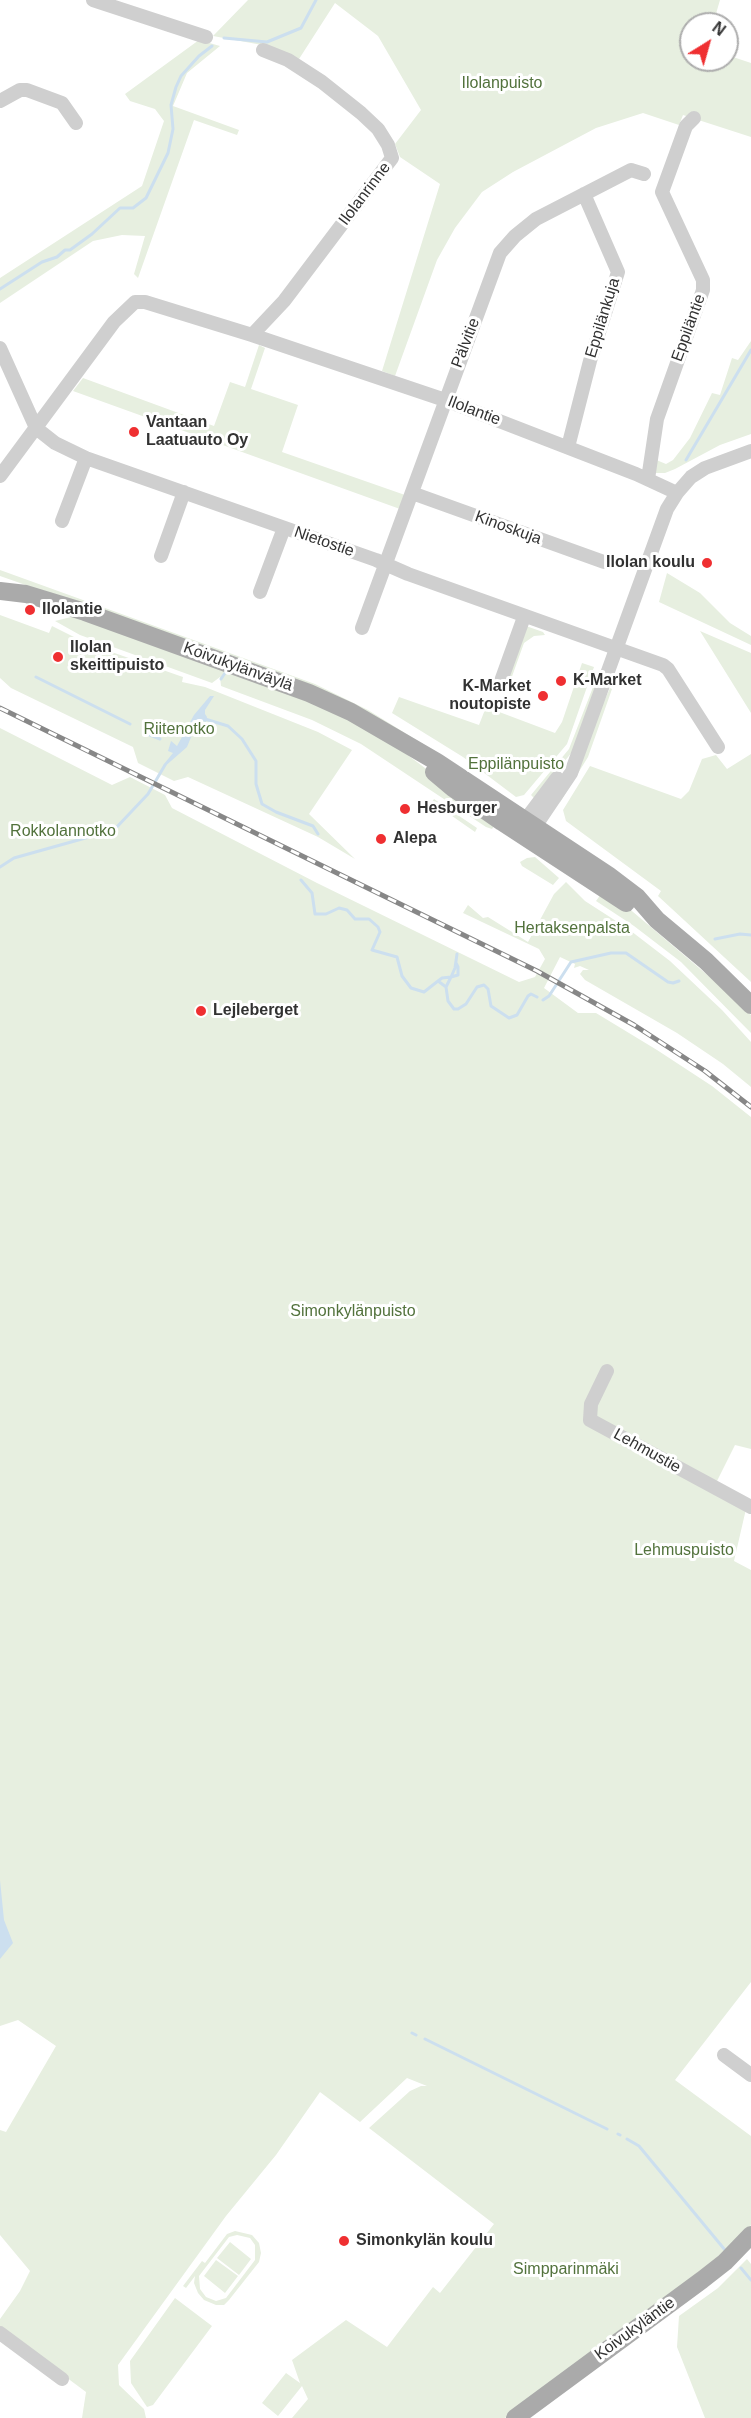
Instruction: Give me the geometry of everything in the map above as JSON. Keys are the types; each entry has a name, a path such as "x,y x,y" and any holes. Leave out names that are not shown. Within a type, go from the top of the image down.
{"main road":[{"name":"Koivukylänväylä","path":"0,580 27,594 85,612 309,693 351,712 406,746 453,788 527,829 632,907 657,920 706,961 751,1005"},
{"name":"Koivukylänväylä","path":"0,591 27,594"},
{"name":"Koivukyläntie","path":"515,2418 702,2280 725,2262 751,2235"}],"street":[{"path":"93,0 206,38"},
{"name":"Ilolanrinne","path":"252,335 284,301 392,158 378,129 361,113 322,82 288,60 263,50"},
{"path":"0,101 20,90 27,90 62,103 76,123"},
{"name":"Eppiläntie","path":"648,479 657,419 703,290 703,280 662,192 686,126 694,118"},
{"name":"Pälvitie","path":"362,628 500,253 515,236 536,219 631,170 644,174"},
{"name":"Eppilänkuja","path":"568,447 590,361 618,272 584,194"},
{"name":"Ilolantie","path":"0,476 114,322 135,302 145,302 252,335 445,400 648,479 677,493"},
{"path":"0,348 36,428"},
{"name":"Nietostie","path":"36,428 55,442 86,458 524,617 616,648 668,669 718,747"},
{"path":"527,829 564,768 574,761 667,509 691,477 705,468 751,451"},
{"path":"62,521 86,458"},
{"path":"161,556 184,492"},
{"name":"Kinoskuja","path":"412,493 604,562"},
{"path":"260,592 284,528"},
{"path":"501,681 524,617"},
{"name":"Lehmustie","path":"607,1371 591,1404 590,1420 751,1507"},
{"path":"724,2055 751,2075"},
{"path":"0,2333 62,2379"}],"green space":[{"name":"Ilolanpuisto","path":"248,0 720,0 716,12 679,12 679,72 739,72 739,59 751,63 751,137 683,115 679,125 643,113 596,128 513,172 482,192 455,228 437,260 395,376 382,371 440,184 400,157 395,144 421,110 378,36 335,3 299,59 273,47 213,36"},
{"path":"199,40 220,46 187,73 173,106 239,130 237,135 194,120 138,278 134,274 145,236 122,235 93,241 0,303 0,278 142,186 164,121 155,109 130,101 125,94"},
{"path":"751,341 751,434 720,445 675,469 665,473 655,473 654,459 666,464 673,460 690,438 712,393 720,395 732,358 738,360"},
{"path":"259,345 265,348 251,389 298,405 282,452 405,495 400,509 73,391 83,378 214,426 230,382 245,387"},
{"path":"0,570 315,684 368,710 447,759 80,604 0,576"},
{"path":"667,573 700,593 730,623 751,636 751,645 659,602"},
{"name":"Riitenotko","path":"0,615 49,633 52,626 86,643 183,677 182,682 205,687 318,732 352,750 309,814 355,859 318,837 188,777 174,781 138,763 133,747 11,688 0,678"},
{"path":"75,616 303,697 385,738 497,822 492,829 486,827 361,744 312,720 221,686 220,677 212,683 80,635 55,621"},
{"path":"526,626 543,632 545,635 534,636 524,643 510,682 506,686 504,685"},
{"path":"700,631 751,653 751,713"},
{"name":"Eppilänpuisto","path":"582,663 594,667 567,744 524,795 516,797 463,757 392,713 399,697 479,725 486,707 555,733 562,722"},
{"path":"595,682 597,683 573,751 534,798 531,795 569,749"},
{"path":"610,688 612,689 588,757 559,804"},
{"name":"Simonkylänpuisto","path":"0,728 112,785 130,777 165,795 172,808 317,883 519,982 535,977 545,959 539,949 463,913 468,905 483,918 488,917 528,942 554,894 566,882 585,901 627,928 670,961 722,1010 751,1042 751,1087 723,1064 677,1033 585,980 580,974 583,970 589,970 580,966 574,968 575,964 560,957 544,988 578,1013 596,1013 657,1050 712,1086 751,1117 751,1449 735,1445 715,1485 746,1509 734,1561 751,1570 751,1982 675,2080 751,2136 751,2225 729,2253 505,2418 292,2418 308,2399 302,2386 278,2416 262,2403 286,2373 300,2383 292,2360 346,2320 387,2347 433,2287 440,2293 494,2224 369,2128 410,2091 427,2086 407,2078 360,2122 320,2092 276,2155 226,2216 118,2365 119,2385 144,2409 146,2418 82,2418 86,2392 0,2328 0,2319 20,2291 30,2271 0,2235 0,2130 6,2132 56,2046 18,2020 0,2026"},
{"path":"751,754 751,982 658,896 661,891 566,821 563,810 590,766 681,799 689,791 702,759 716,755 727,769"},
{"path":"434,799 477,828 475,832 432,802"},
{"path":"535,857 559,878 553,885 522,866 520,862"},
{"path":"601,894 626,906 731,995 751,1015 751,1033 681,962 634,926 596,901"},
{"path":"235,2231 252,2235 259,2243 261,2253 259,2262 229,2300 224,2305 216,2305 204,2300 198,2293 194,2283 195,2276 186,2288 183,2286 202,2261 205,2263 227,2234","holes":["237,2235 250,2238 255,2245 255,2260 226,2298 216,2301 206,2297 200,2289 199,2276 229,2237"]},
{"path":"230,2242 251,2259 239,2275 217,2258"},
{"path":"747,2259 751,2264 751,2418 705,2418 677,2347 679,2316 718,2288"},
{"path":"216,2260 238,2276 225,2293 204,2276"},
{"path":"175,2298 212,2326 153,2405 147,2407 131,2383 130,2361"}],"water":[{"path":"210,696 214,696 205,710 206,722 198,720 187,747 163,768 173,753 168,751 171,741 177,746 194,715"},
{"path":"0,1880 4,1920 13,1943 0,1959"}],"waterway":[{"path":"224,38 267,42 301,28 316,0"},
{"path":"0,289 42,262 57,257 65,250 70,250 92,234 120,208 133,208 146,198 168,153 173,129 171,105 176,87 181,76 199,56 212,46"},
{"path":"686,460 751,350"},
{"path":"221,679 225,673"},
{"path":"36,677 130,724"},
{"path":"205,719 228,726 242,739 256,761 256,784 262,804 276,812 313,826 318,834"},
{"path":"150,735 160,739"},
{"path":"0,867 14,858 114,830 148,794 165,765"},
{"path":"301,880 312,893 315,914 326,914 339,908 347,910 355,919 369,919 378,927 380,932 372,950 397,957 402,976 411,988 424,992 438,981 446,987 448,1001 454,1009 458,1009 466,1004 477,987 484,985 488,989 491,1006 509,1018 517,1015 528,996 531,994 537,997"},
{"path":"715,939 740,934 751,935"},
{"path":"543,1000 549,996 571,962 611,953 626,953 668,982 679,981"},
{"path":"438,981 451,977 457,954"},
{"path":"446,987 451,977 458,975 456,963"},
{"path":"412,2033 416,2035"},
{"path":"425,2039 607,2129"},
{"path":"627,2139 639,2146 725,2250"},
{"path":"741,2268 751,2280"}],"railway":[{"path":"0,708 537,971 634,1025 705,1071 751,1107"}],"place":[{"name":"Vantaan Laatuauto Oy","path":"134,432"},
{"name":"Ilolan koulu","path":"707,563"},
{"name":"Ilolantie","path":"30,610"},
{"name":"Ilolan skeittipuisto","path":"58,657"},
{"name":"K-Market","path":"561,681"},
{"name":"K-Market noutopiste","path":"543,696"},
{"name":"Hesburger","path":"405,809"},
{"name":"Alepa","path":"381,839"},
{"name":"Lejleberget","path":"201,1011"},
{"name":"Simonkylän koulu","path":"344,2241"}],"park label":[{"name":"Rokkolannotko","path":"63,832"},
{"name":"Hertaksenpalsta","path":"572,929"},
{"name":"Lehmuspuisto","path":"684,1551"},
{"name":"Simpparinmäki","path":"566,2270"}]}
